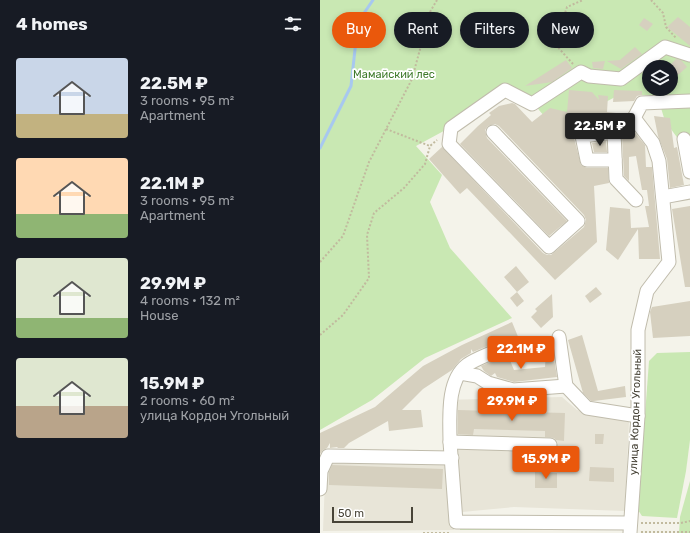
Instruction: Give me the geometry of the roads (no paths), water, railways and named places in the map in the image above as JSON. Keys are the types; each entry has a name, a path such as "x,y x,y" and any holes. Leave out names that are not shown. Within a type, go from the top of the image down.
{"street":[{"path":"493,132 578,221 549,247 449,144 451,128 505,90 532,104 581,72 589,76 621,79 665,47 690,55"},
{"path":"615,160 587,160 582,136 614,132 634,118 642,103 690,101"},
{"path":"634,118 653,143 660,161 663,198 690,192"},
{"path":"614,132 616,178 636,200"},
{"path":"684,139 690,172"},
{"name":"улица Кордон Угольный","path":"630,528 638,416 638,330 646,291 669,262 663,198"},
{"path":"559,337 566,386 587,408 638,416"},
{"path":"500,349 467,365 456,377 450,403 450,442 456,522 630,528"},
{"path":"460,373 476,376 488,383 513,390 566,386"},
{"path":"450,442 550,445"},
{"path":"320,489 321,471 328,456 452,458"}],"waterway":[{"path":"320,148 351,86 358,22 373,0"}],"park label":[{"name":"Мамайский лес","path":"394,74"}]}
